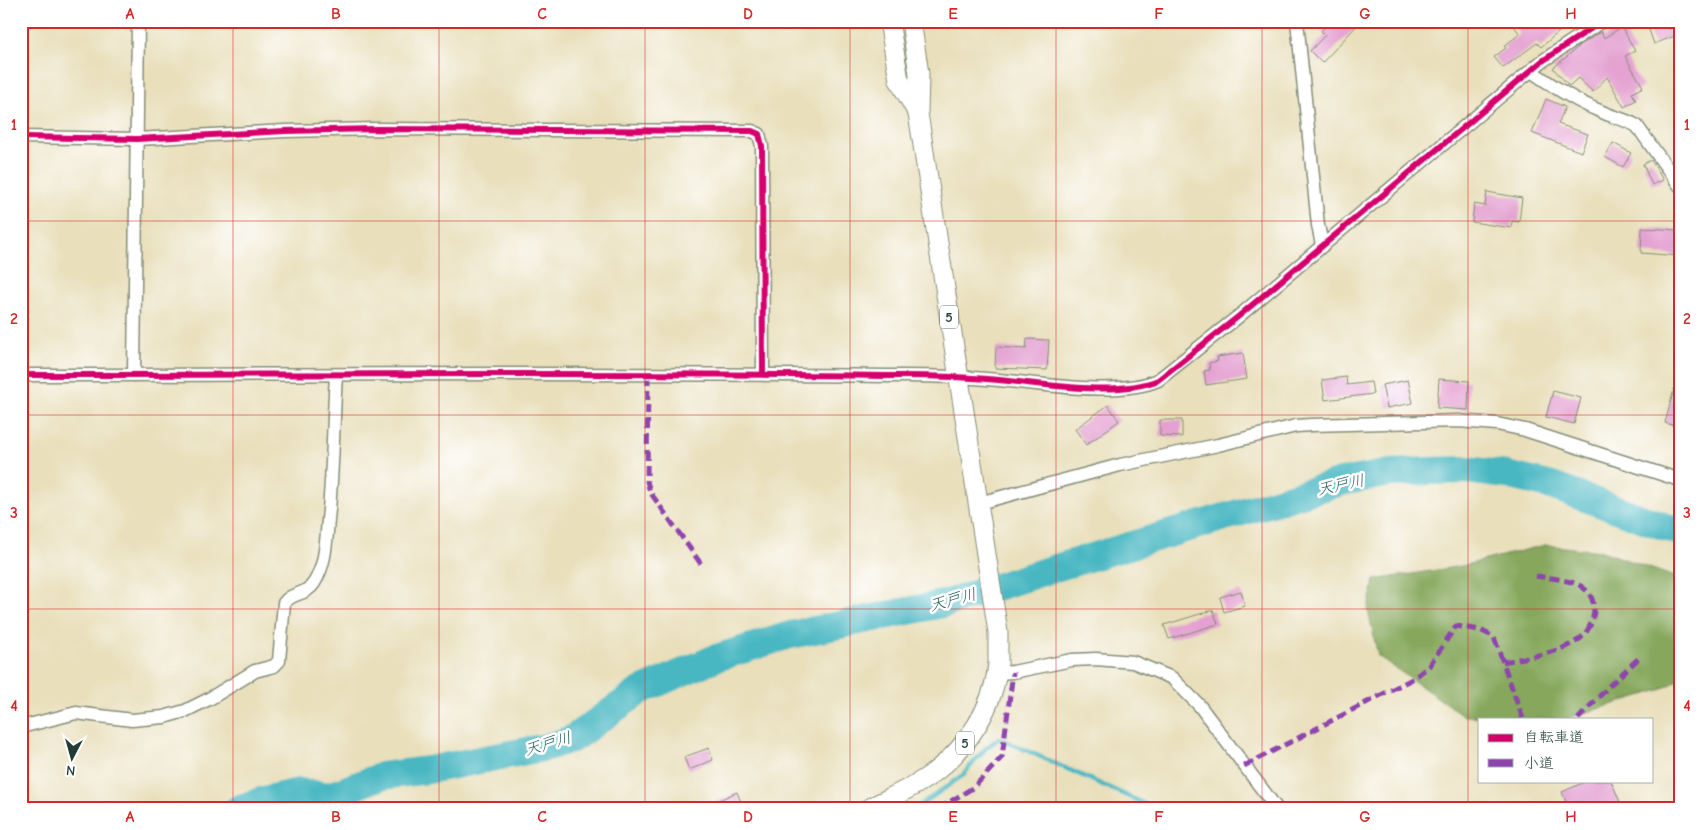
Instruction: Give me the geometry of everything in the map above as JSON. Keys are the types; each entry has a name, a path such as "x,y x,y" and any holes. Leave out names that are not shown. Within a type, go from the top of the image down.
{"main road":[{"name":"5","path":"889,21 899,80 918,114"},
{"name":"5","path":"868,809 930,775 960,750 981,720 993,688 998,664 998,632 918,114 919,74 911,21"}],"street":[{"path":"134,375 138,21"},
{"path":"1297,21 1318,225 1322,245"},
{"path":"21,375 763,374 959,377 1090,388 1134,388 1158,380 1232,322 1541,62 1602,21"},
{"path":"1531,71 1590,107 1636,126 1680,186"},
{"path":"21,138 137,139 359,129 752,130 759,134 762,146 763,374"},
{"path":"21,727 76,713 132,720 164,717 185,711 255,672 277,664 279,661 284,602 288,598 305,592 310,588 320,571 326,551 331,492 336,375"},
{"path":"980,512 1120,466 1296,426 1311,425 1458,422 1496,424 1532,432 1680,480"},
{"path":"996,673 1015,672 1072,660 1096,659 1134,662 1172,678 1204,711 1277,809"}],"green space":[{"path":"1545,545 1602,551 1680,579 1680,679 1663,689 1568,718 1464,716 1378,656 1368,610 1374,580 1462,566"}],"building":[{"path":"1331,21 1361,21 1322,63 1310,51 1325,35 1321,31"},
{"path":"1510,21 1572,21 1541,47 1537,43 1503,68 1494,57 1506,48 1504,46 1520,34"},
{"path":"1654,21 1680,21 1680,34 1654,44 1648,27 1655,25"},
{"path":"1622,27 1635,51 1625,56 1643,87 1632,93 1636,100 1624,107 1607,77 1593,92 1578,78 1569,86 1553,68 1582,44 1601,32 1604,38"},
{"path":"1546,99 1565,107 1558,124 1588,134 1581,152 1532,133"},
{"path":"1613,143 1631,153 1623,167 1605,157"},
{"path":"1651,160 1663,180 1652,185 1643,164"},
{"path":"1487,192 1522,198 1519,222 1512,221 1511,228 1472,222 1474,204 1485,206"},
{"path":"1642,228 1680,230 1680,256 1641,253"},
{"path":"1027,339 1049,340 1047,370 995,368 996,347 1026,349"},
{"path":"1243,353 1247,379 1206,385 1204,371 1210,370 1209,363 1218,361 1217,357"},
{"path":"1346,377 1347,385 1371,382 1373,394 1325,400 1322,380"},
{"path":"1439,379 1469,381 1468,410 1437,408"},
{"path":"1408,380 1413,403 1387,408 1382,385"},
{"path":"1676,382 1680,382 1680,427 1665,423"},
{"path":"1553,391 1581,398 1574,424 1546,417"},
{"path":"1108,405 1119,421 1086,445 1075,429"},
{"path":"1160,420 1182,420 1182,437 1160,436"},
{"path":"1241,591 1245,606 1224,612 1220,597"},
{"path":"1213,610 1218,624 1169,639 1164,625"},
{"path":"709,748 713,760 689,770 684,757"},
{"path":"1585,782 1611,782 1623,809 1569,809 1562,792"},
{"path":"737,792 744,809 699,809"}],"waterway":[{"name":"天戸川","path":"238,809 264,800 299,792 329,796 382,776 428,770 547,747 572,739 640,691 713,659 790,635 947,603 1052,569 1341,482 1390,473 1429,471 1467,470 1507,475 1549,485 1680,532"},
{"path":"915,809 962,776 985,749 999,738 1156,809"}],"marked path":[{"path":"648,375 647,481 650,492 701,564"},
{"path":"1503,662 1560,649 1577,641 1589,628 1594,611 1593,603 1585,589 1567,581 1536,576"},
{"path":"1244,766 1414,678 1429,666 1456,626 1480,630 1494,637 1523,718"},
{"path":"1579,718 1639,658"},
{"path":"938,809 974,787 1002,757 1013,672"}],"cycle path":[{"path":"21,375 792,375 951,377 1102,389 1142,385 1158,380 1239,316 1541,62 1602,21"},
{"path":"21,137 137,139 285,131 377,129 752,131 759,134 762,146 763,374"}]}
